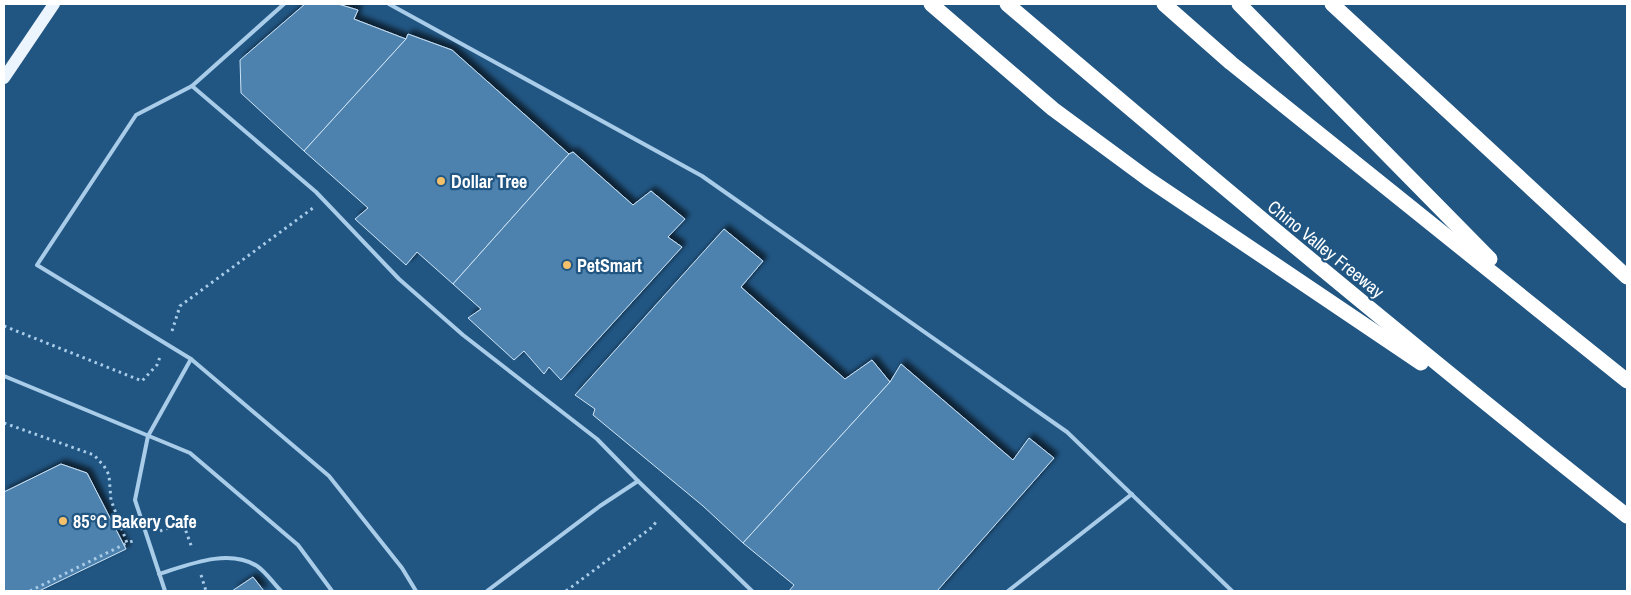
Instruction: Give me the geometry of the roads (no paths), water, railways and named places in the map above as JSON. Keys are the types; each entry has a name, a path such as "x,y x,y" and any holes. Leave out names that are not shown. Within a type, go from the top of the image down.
{"highway":[{"path":"931,4 1053,109 1148,179 1494,412"},
{"name":"Chino Valley Freeway","path":"1008,4 1221,186 1494,412 1627,516"},
{"path":"1164,4 1239,69 1627,381"},
{"path":"1238,4 1538,308"},
{"path":"1332,4 1627,277"}],"main road":[{"path":"4,78 54,4"}],"lane":[{"path":"284,4 192,86 136,115 37,265 191,359 329,476 402,568 416,591"},
{"path":"389,4 702,176 1067,432 1232,591"},
{"path":"192,86 324,200 399,279 463,335 597,439 752,591"},
{"path":"165,591 135,500 148,436 191,359"},
{"path":"4,376 190,454 298,545 332,591"},
{"path":"487,591 600,506 638,481"},
{"path":"1008,591 1132,494"},
{"path":"159,574 203,560 233,558 257,566 281,591"}],"place":[{"name":"Dollar Tree","path":"441,181"},
{"name":"PetSmart","path":"567,265"},
{"name":"85°C Bakery Cafe","path":"63,521"}]}
